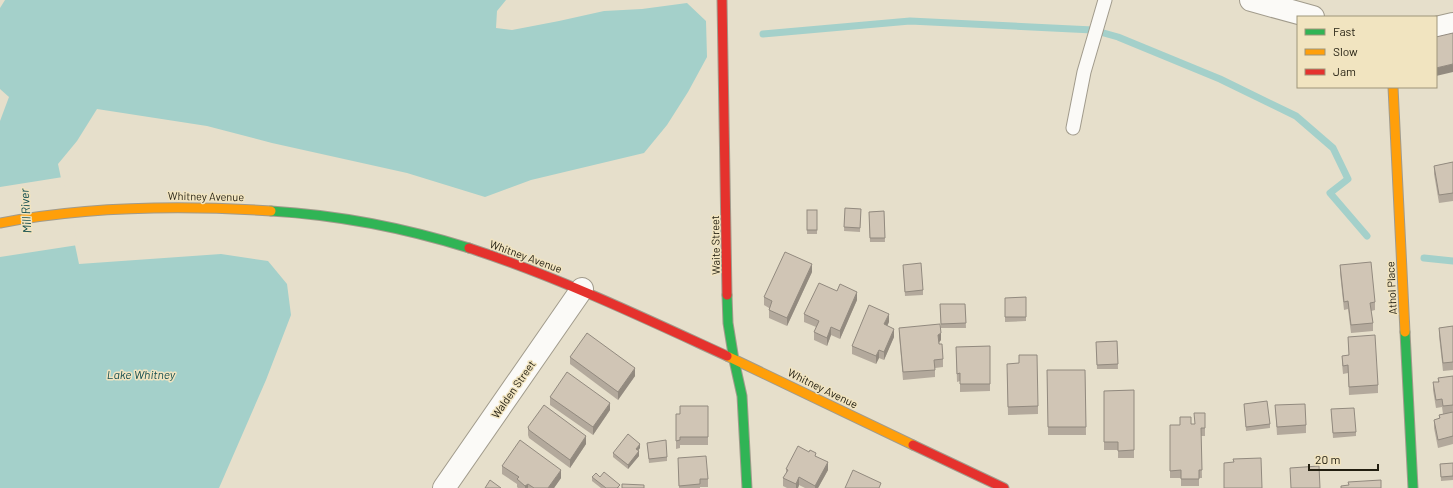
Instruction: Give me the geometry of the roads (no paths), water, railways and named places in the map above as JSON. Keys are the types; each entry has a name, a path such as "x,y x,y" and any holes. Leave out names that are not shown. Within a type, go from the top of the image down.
{"main road":[{"name":"Waite Street","path":"722,0 728,323 742,396 747,488"},
{"name":"Athol Place","path":"1393,88 1413,488"},
{"name":"Whitney Avenue","path":"0,223 79,211 176,207 246,208 314,215 387,228 462,246 582,289 1004,488"}],"street":[{"path":"1251,0 1309,16"},
{"path":"1437,28 1453,24"},
{"name":"Walden Street","path":"444,488 582,289"}],"lane":[{"path":"1073,128 1084,72 1103,6"}],"water":[{"name":"Lake Whitney","path":"5,0 506,0 497,11 496,28 512,30 604,11 642,9 687,3 706,21 707,57 688,92 667,125 644,153 531,180 485,197 407,173 272,143 207,126 97,109 77,141 58,164 79,264 221,254 268,261 287,284 291,315 266,380 219,488 0,488 0,121 9,97 0,89 0,8"}],"waterway":[{"path":"763,34 910,21 1093,30 1118,37 1220,79 1296,116 1333,148 1348,179 1330,193 1367,236"},
{"path":"1424,258 1453,261"}],"water label":[{"name":"Mill River","path":"25,211"}]}
